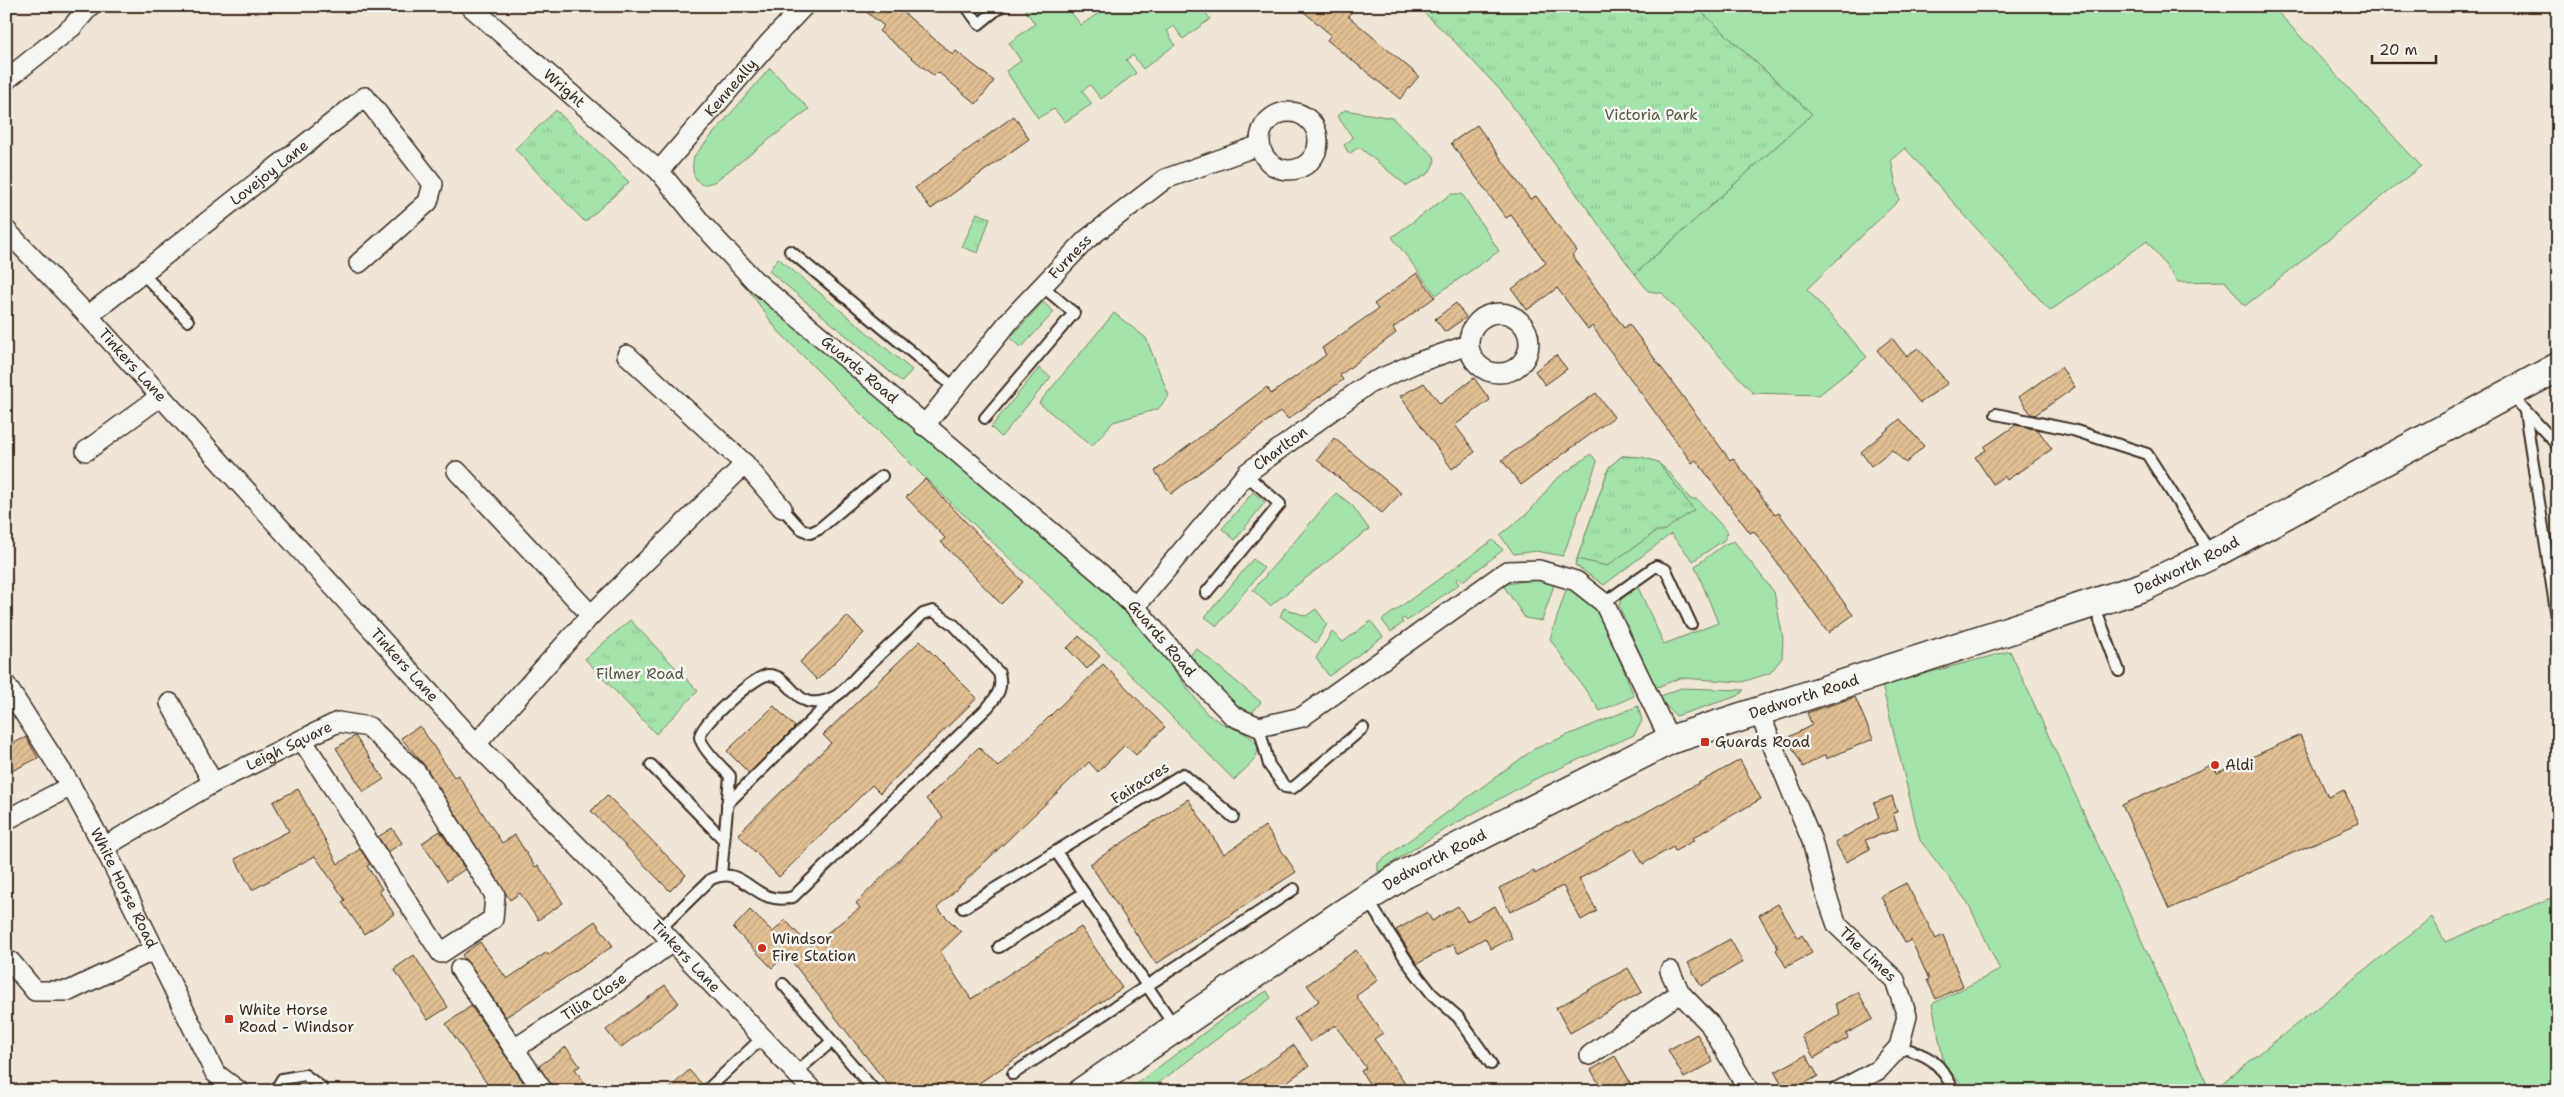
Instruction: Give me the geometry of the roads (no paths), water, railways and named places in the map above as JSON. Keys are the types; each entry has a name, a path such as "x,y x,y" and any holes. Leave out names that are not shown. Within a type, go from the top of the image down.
{"main road":[{"name":"Dedworth Road","path":"1083,1091 1403,875 1670,740 2143,587 2212,555 2517,402 2558,367"}],"street":[{"path":"6,80 72,27 90,6"},
{"name":"Wright","path":"470,6 659,171"},
{"name":"Kenneally","path":"659,171 770,42 804,6"},
{"name":"Lovejoy Lane","path":"88,316 364,97 433,184 428,202 359,262"},
{"name":"Furness","path":"924,426 1011,319 1086,240 1165,179 1260,145"},
{"name":"Guards Road","path":"659,171 702,224 754,280 924,426 1102,574 1135,607 1193,675 1233,716 1259,727"},
{"name":"Tinkers Lane","path":"6,230 88,316 476,744 666,936 812,1091"},
{"name":"Charlton","path":"1135,607 1246,475 1271,454 1368,384 1416,363 1468,344"},
{"path":"627,355 745,464 782,508"},
{"path":"86,451 161,396"},
{"path":"476,744 591,615 745,464"},
{"path":"457,471 591,615"},
{"path":"1259,727 1302,717 1508,571 1538,570 1576,581 1604,603 1670,740"},
{"name":"White Horse Road","path":"6,685 71,786 104,848 215,1073 233,1089"},
{"path":"170,702 213,783"},
{"name":"The Limes","path":"1758,710 1812,840 1824,888 1837,925 1866,950 1895,980 1907,1016 1899,1047 1878,1070 1839,1091"},
{"name":"Leigh Square","path":"104,848 213,783 338,722 368,727 416,772 495,895 493,919 441,953 302,740"},
{"path":"6,820 71,786"},
{"name":"Tilia Close","path":"514,1049 610,987 666,936"},
{"path":"11,962 35,991 69,991 154,950"},
{"path":"460,969 543,1091"},
{"path":"1670,971 1680,993 1709,1023 1749,1091"},
{"path":"1590,1055 1680,993"}],"lane":[{"path":"966,6 979,24 1001,6"},
{"path":"790,251 955,388"},
{"path":"142,273 188,320"},
{"path":"985,418 1074,313 1042,286"},
{"path":"2517,402 2558,446"},
{"path":"2517,402 2558,624"},
{"path":"1996,414 2073,430 2147,454 2212,555"},
{"path":"1206,593 1280,504 1246,475"},
{"path":"782,508 800,528 810,533 819,529 882,476"},
{"path":"1604,603 1656,566 1666,570 1691,624"},
{"path":"2093,604 2119,671"},
{"path":"666,936 711,879 721,875 733,876 768,898 780,901 793,897 988,707 998,694 1002,683 999,673 954,625 933,611 923,614 727,804"},
{"path":"721,875 730,776 703,744 700,736 702,729 751,682 761,675 771,675 781,680 802,699 812,703 836,697"},
{"path":"1259,727 1269,765 1285,787 1293,788 1363,728"},
{"path":"651,765 723,840"},
{"name":"Fairacres","path":"963,908 1183,774 1233,817"},
{"path":"1057,852 1175,1028"},
{"path":"1013,1074 1294,889"},
{"path":"999,947 1084,893"},
{"path":"1367,898 1411,967 1432,994 1458,1017 1491,1064"},
{"path":"784,984 875,1091"},
{"path":"706,1091 762,1038"},
{"path":"796,1073 832,1042"},
{"path":"1899,1047 1928,1056 1939,1065 1954,1091"},
{"path":"276,1091 282,1079 305,1075 321,1087 321,1091"}],"place":[{"name":"Guards Road","path":"1705,742"},
{"name":"Aldi","path":"2215,765"},
{"name":"Windsor Fire Station","path":"762,948"},
{"name":"White Horse Road - Windsor","path":"229,1019"}],"park label":[{"name":"Victoria Park","path":"1651,115"},
{"name":"Filmer Road","path":"640,674"}]}
